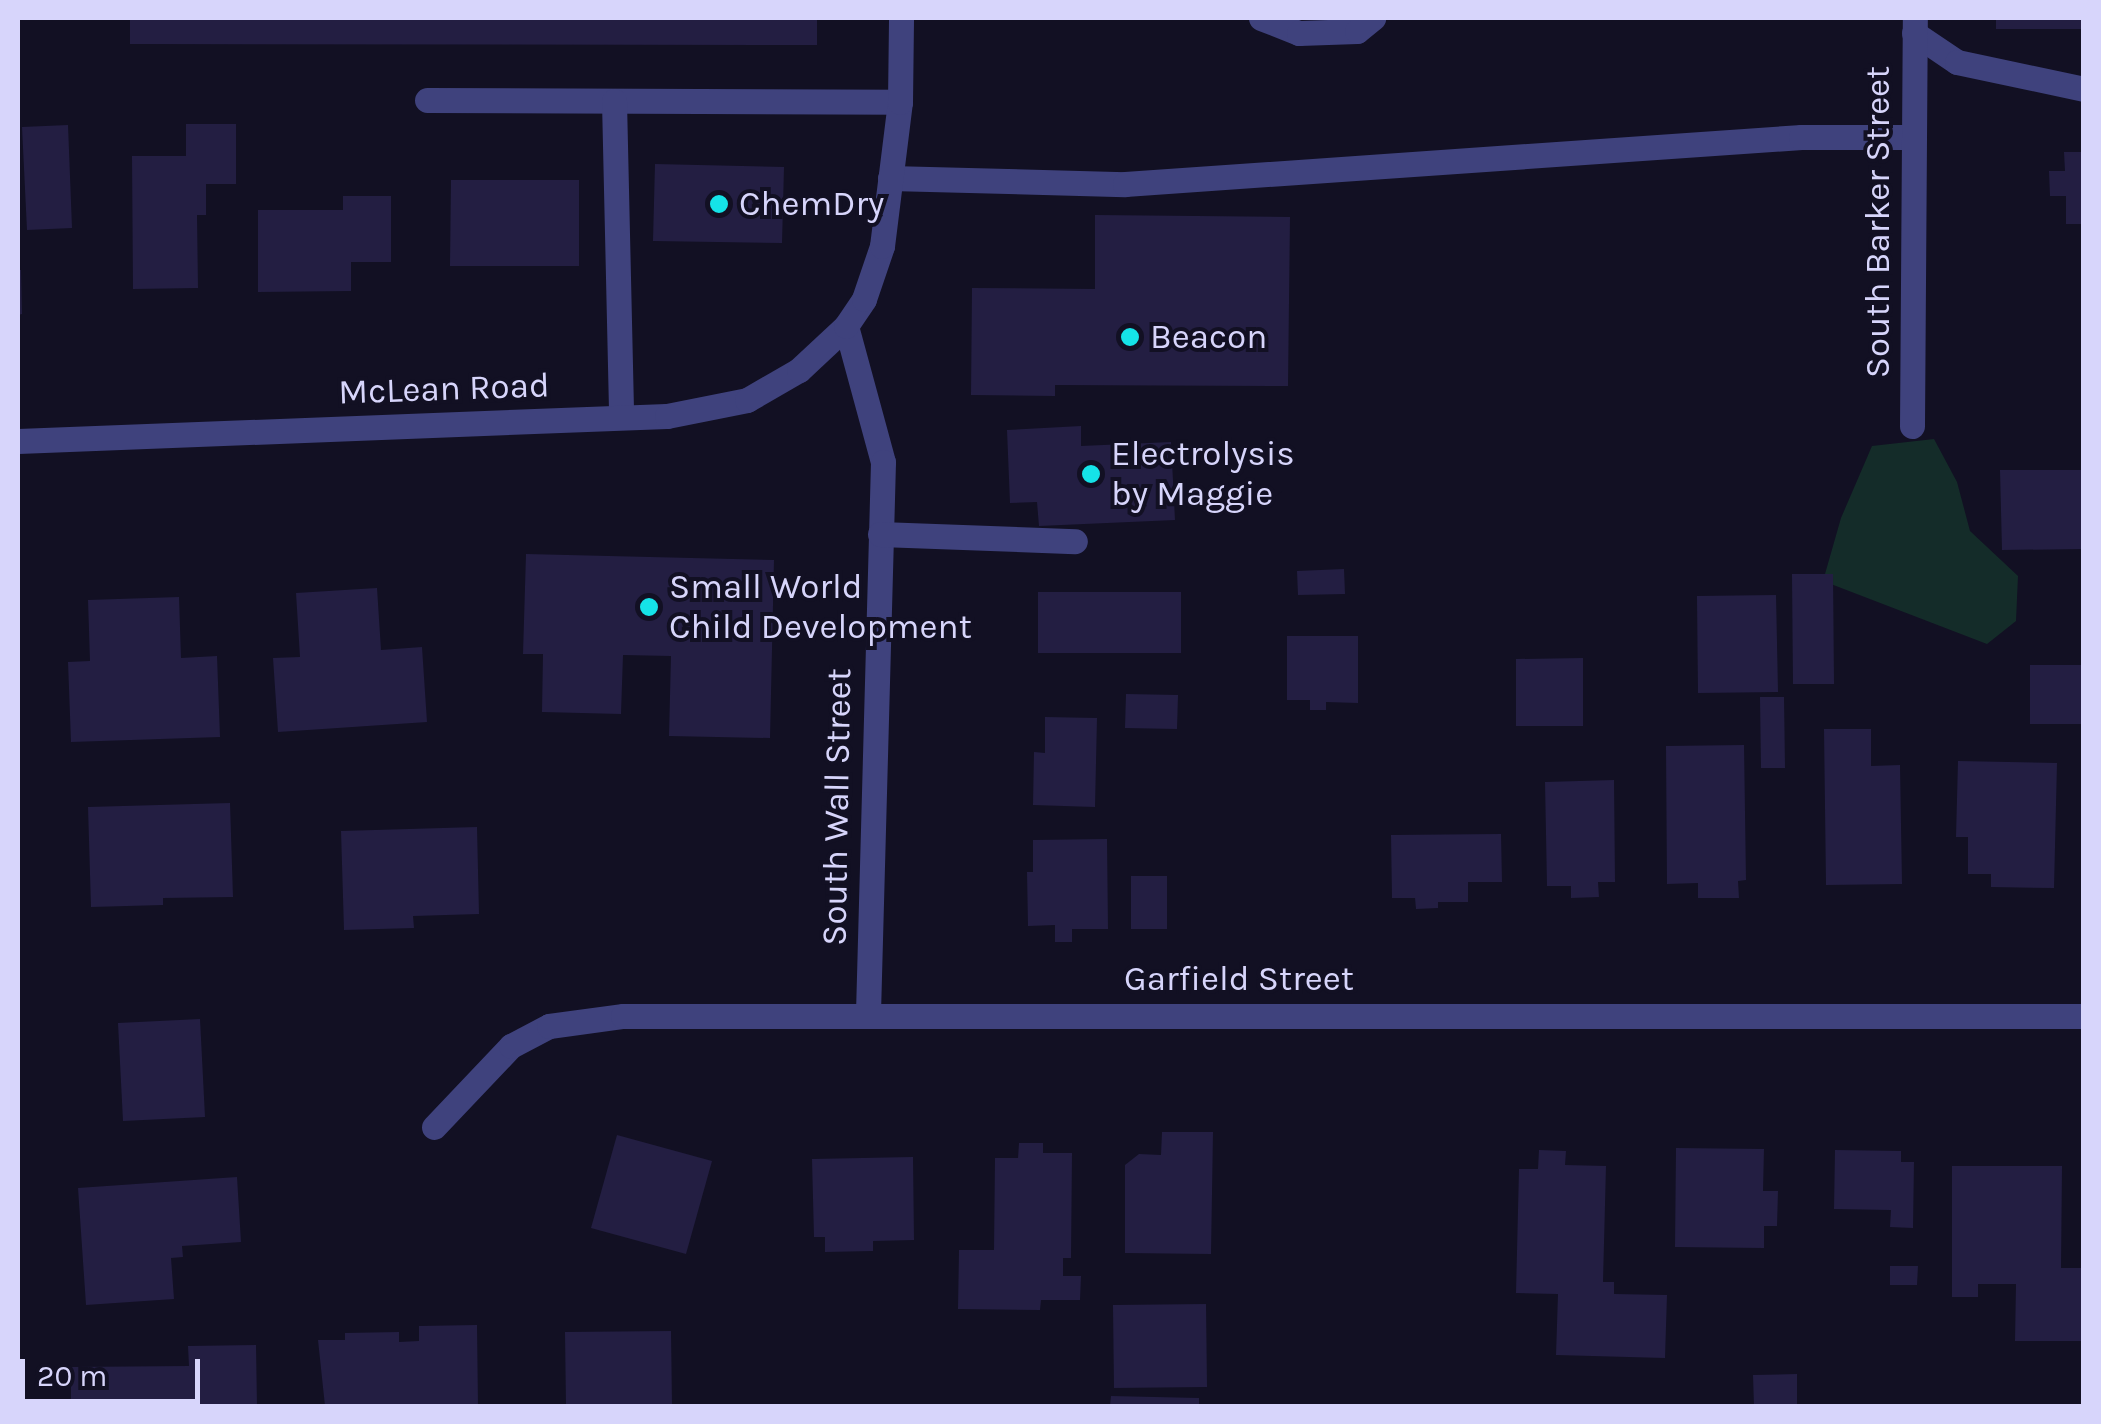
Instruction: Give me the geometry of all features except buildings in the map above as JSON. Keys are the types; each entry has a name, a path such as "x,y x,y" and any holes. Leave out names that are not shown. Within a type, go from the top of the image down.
{"street":[{"path":"846,326 864,299 882,246 900,102 901,18"},
{"path":"1261,18 1299,33 1357,31 1373,18"},
{"path":"1915,25 1957,62 2084,89"},
{"name":"South Barker Street","path":"1912,426 1915,25"},
{"path":"428,100 900,102"},
{"path":"614,101 620,417"},
{"path":"890,178 1125,184 1784,138 1912,137"},
{"name":"McLean Road","path":"18,441 667,416 747,400 799,370 846,326"},
{"name":"South Wall Street","path":"846,326 883,462 868,1013"},
{"path":"880,534 1075,542"},
{"name":"Garfield Street","path":"434,1127 510,1046 548,1026 623,1016 2084,1016"}],"green space":[{"path":"1934,439 1957,482 1970,531 2018,576 2016,621 1987,644 1823,581 1841,518 1872,446"}],"place":[{"name":"ChemDry","path":"719,204"},
{"name":"Beacon","path":"1130,337"},
{"name":"Electrolysis by Maggie","path":"1091,474"},
{"name":"Small World Child Development","path":"649,607"}]}
